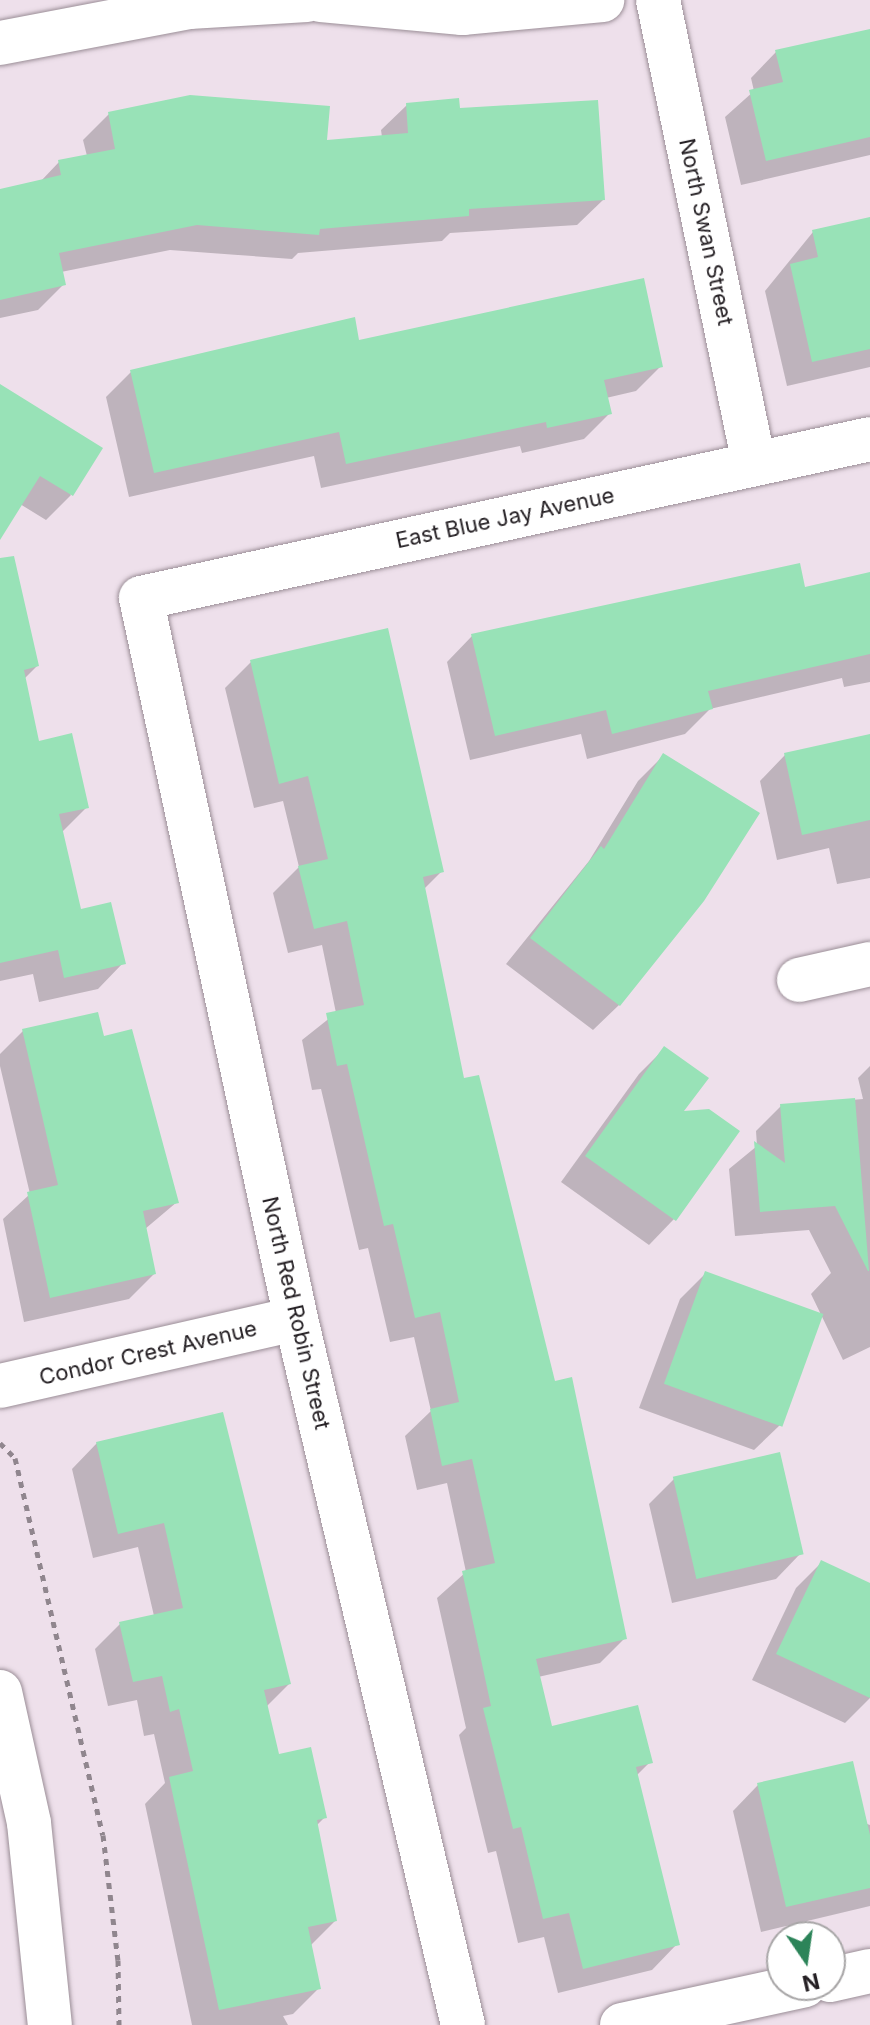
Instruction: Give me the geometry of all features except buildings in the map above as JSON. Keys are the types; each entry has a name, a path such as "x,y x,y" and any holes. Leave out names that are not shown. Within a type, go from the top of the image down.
{"street":[{"path":"0,43 189,7 307,0"},
{"path":"321,0 462,13 602,0"},
{"name":"North Swan Street","path":"658,0 754,463"},
{"name":"East Blue Jay Avenue","path":"141,598 870,439"},
{"name":"North Red Robin Street","path":"141,598 296,1319 463,2025"},
{"path":"799,980 870,964"},
{"name":"Condor Crest Avenue","path":"0,1386 296,1319"},
{"path":"0,1692 14,1827 50,2025"},
{"path":"846,1976 870,1971"},
{"path":"622,2025 766,1994"}],"path":[{"path":"0,1443 15,1458 103,1835 118,1960 119,2025"}]}
